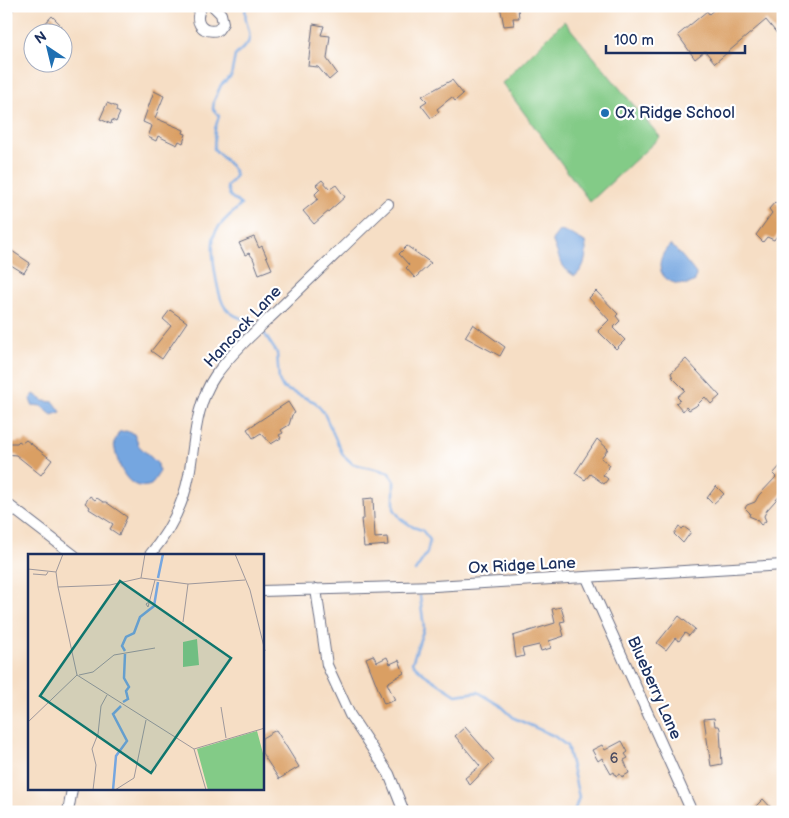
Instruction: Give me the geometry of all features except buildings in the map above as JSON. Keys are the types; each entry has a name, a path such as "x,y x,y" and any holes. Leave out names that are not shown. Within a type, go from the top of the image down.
{"street":[{"path":"6,10 9,6"},
{"path":"202,6 197,16 198,24 203,29 211,31 218,30 224,22 221,14 213,6"},
{"name":"Hancock Lane","path":"151,554 172,526 182,503 189,474 194,432 205,394 215,376 250,337 388,204"},
{"path":"6,503 71,554"},
{"name":"Ox Ridge Lane","path":"264,591 587,578 783,565"},
{"name":"Blueberry Lane","path":"587,578 692,812"},
{"path":"316,589 327,665 350,715 389,774 404,812"},
{"path":"68,812 72,790"}],"green space":[{"path":"564,21 660,137 590,202 502,83"}],"water":[{"path":"559,231 569,233 585,242 585,260 575,276 563,265 552,240"},
{"path":"670,245 696,274 695,281 689,284 680,284 672,282 662,273 660,267 661,260"},
{"path":"34,394 44,401 54,402 61,412 52,415 41,406 32,405 30,399"},
{"path":"126,431 134,434 139,446 158,464 159,473 151,485 143,487 135,485 129,481 120,467 114,443 119,432"}],"waterway":[{"path":"246,6 245,17 249,33 248,43 235,56 231,76 221,85 214,101 213,109 219,116 215,129 214,149 232,167 236,175 227,187 230,196 241,205 217,229 213,239 213,258 216,279 223,304 233,314 256,323"},
{"path":"264,333 277,353 279,380 283,388 315,402 324,413 343,455 353,464 388,472 394,480 394,509 401,519 413,527 422,530 430,540 427,553 415,571"},
{"path":"420,596 424,628 412,663 424,674 456,695 478,692 500,705 514,718 554,736 567,746 579,797 574,812"}],"place":[{"name":"Ox Ridge School","path":"605,113"}]}
